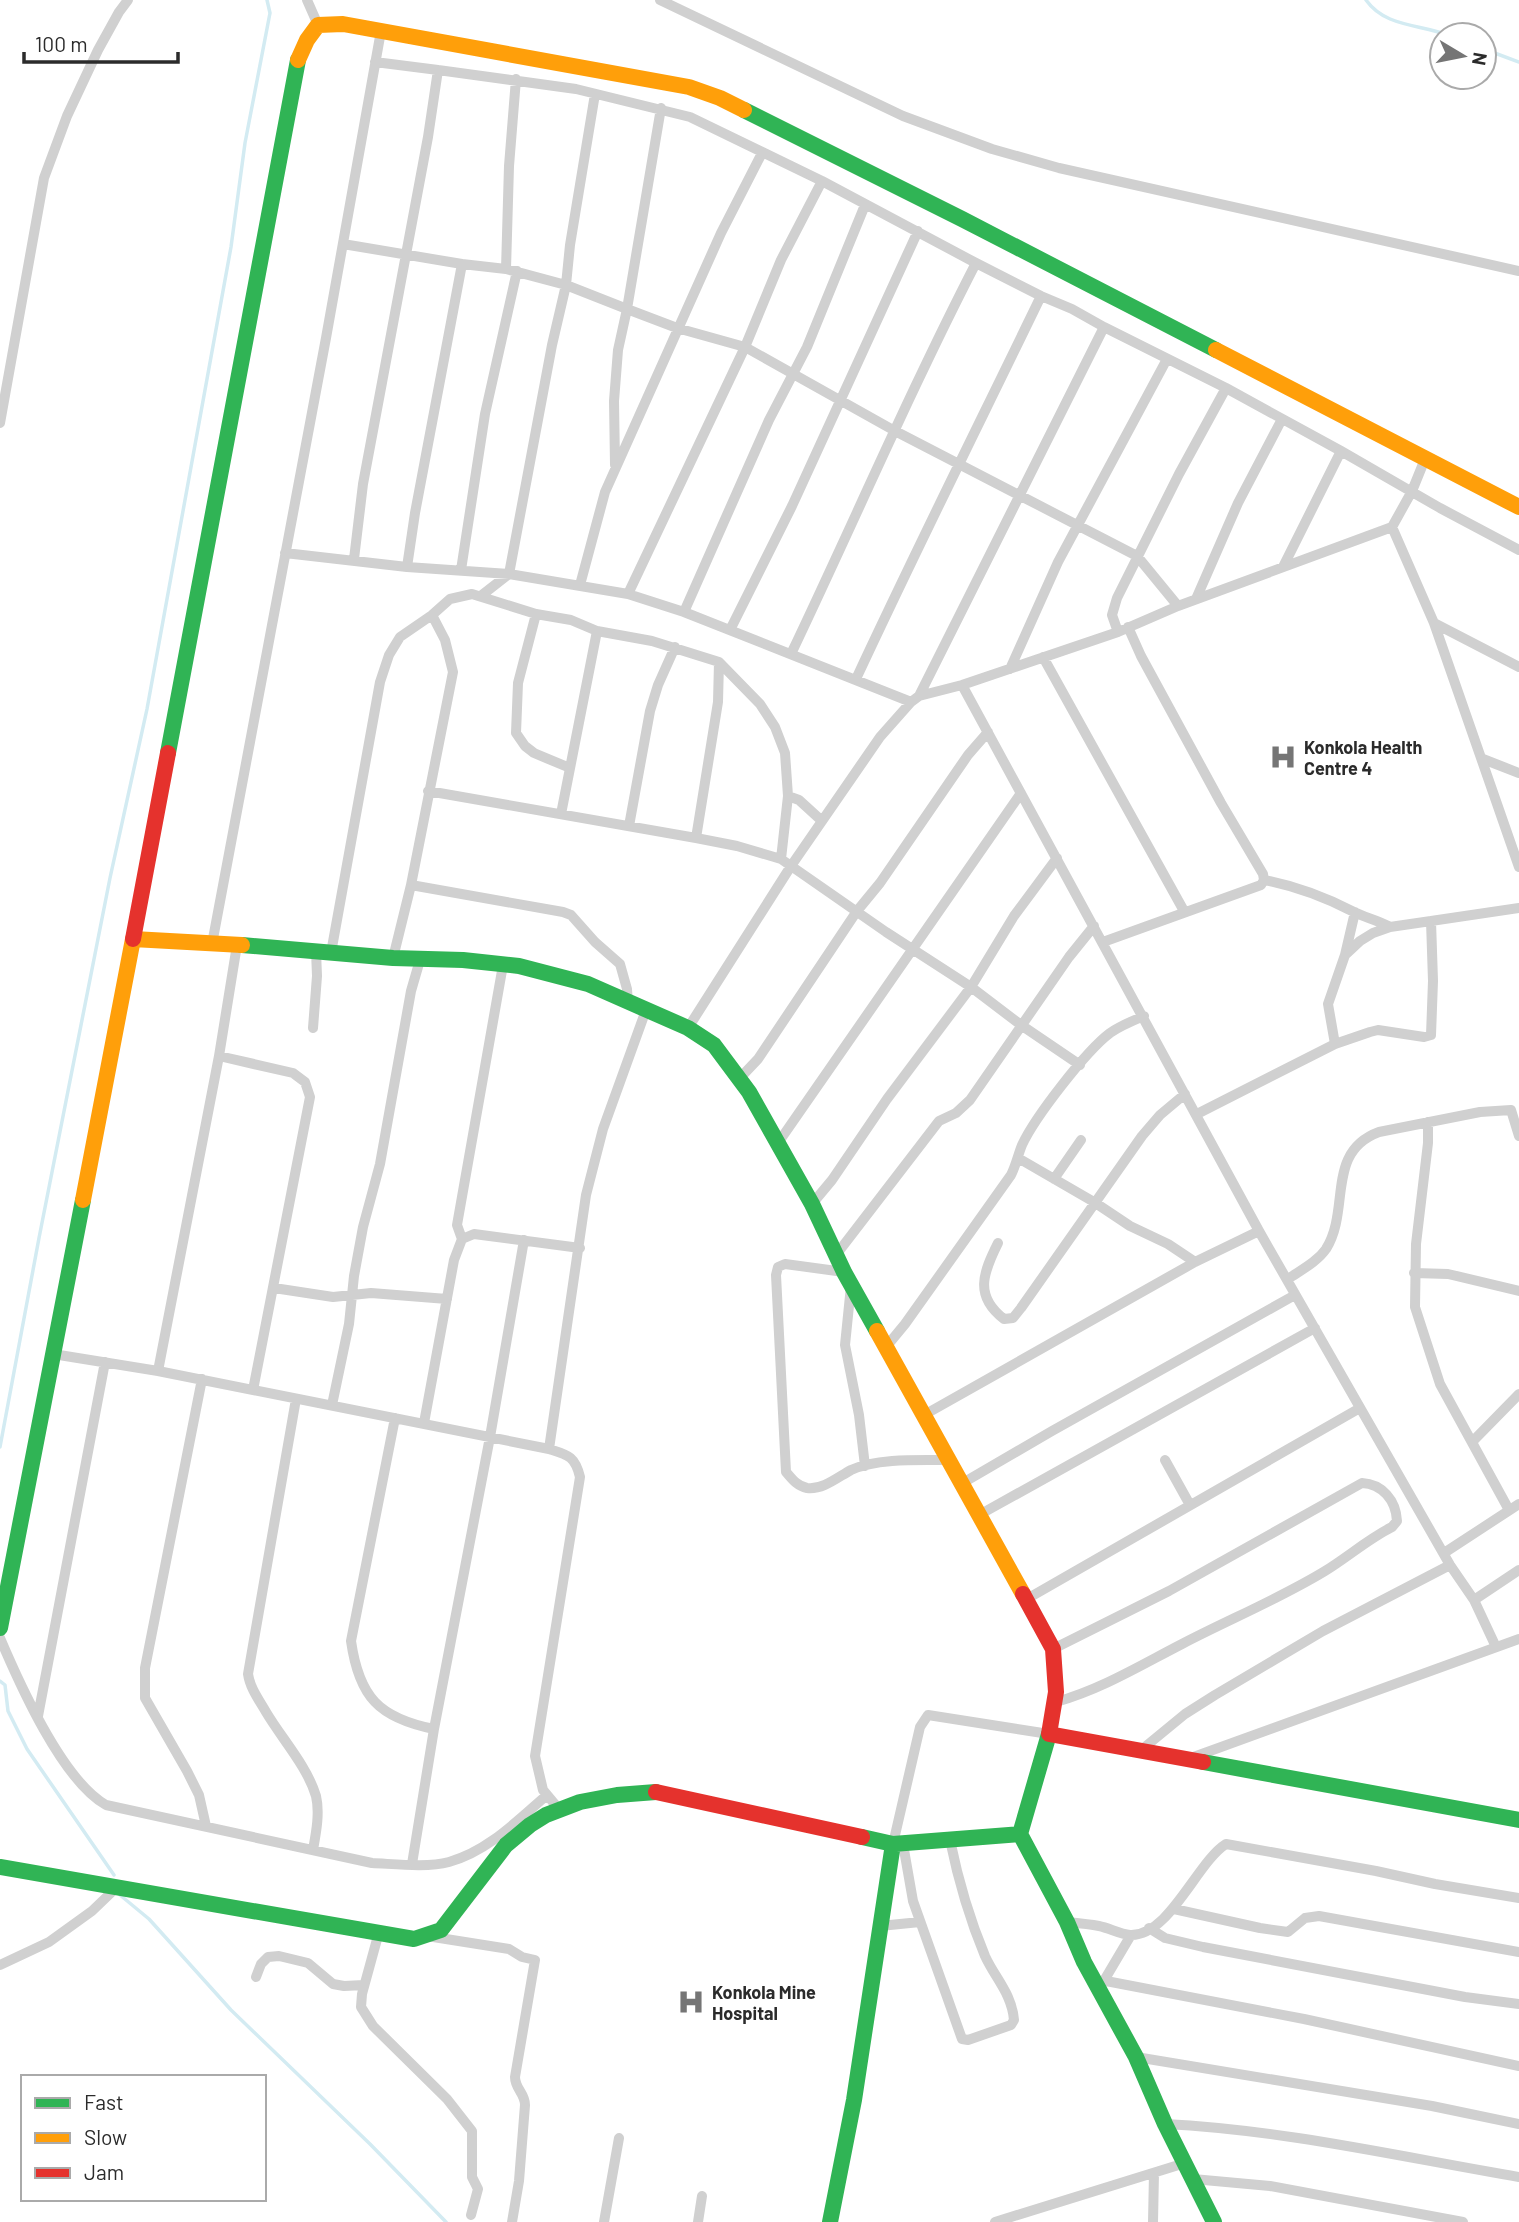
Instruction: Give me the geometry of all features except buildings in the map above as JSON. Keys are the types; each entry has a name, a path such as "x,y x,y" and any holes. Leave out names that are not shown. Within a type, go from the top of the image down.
{"street":[{"path":"0,423 44,178 67,116 119,12 128,0"},
{"path":"307,0 318,25"},
{"path":"660,0 903,116 992,149 1059,168 1519,271"},
{"path":"0,1628 133,939 291,92 300,50 318,25 343,24 689,87 720,98 986,231 1519,507"},
{"path":"212,944 344,244 380,31"},
{"path":"376,62 565,87 690,117 822,181 1041,296 1072,309 1226,388 1519,550"},
{"path":"354,559 370,446 434,105 438,70"},
{"path":"461,570 485,414 512,270 509,166 516,79"},
{"path":"481,595 509,574 552,345 566,285 595,94"},
{"path":"615,468 614,401 618,350 661,108"},
{"path":"580,585 605,492 615,468 721,233 762,153"},
{"path":"628,594 745,347 781,260 822,181"},
{"path":"684,612 769,420 794,375 865,205"},
{"path":"730,630 792,506 918,231"},
{"path":"344,244 512,270 566,285 677,328 745,347 895,430 1137,556 1178,606"},
{"path":"791,654 931,350 976,262"},
{"path":"407,567 461,264"},
{"path":"856,679 925,531 1041,296"},
{"path":"688,1028 822,821 880,737 915,699 1021,496 1104,327"},
{"path":"1010,669 1038,604 1167,359"},
{"path":"1103,943 1184,911 1261,885 1264,880 1140,656 1112,615 1137,556 1226,388"},
{"path":"1196,599 1238,503 1282,419"},
{"path":"1283,567 1342,451"},
{"path":"285,553 407,567 509,574 628,594 684,612 915,699 1123,629 1196,599 1392,527 1412,491 1425,459"},
{"path":"1392,527 1434,623 1519,867"},
{"path":"481,595 483,573"},
{"path":"313,1027 317,975 380,682 389,654 400,637 450,599 460,595 481,595 536,614 571,620 597,631 675,647 719,662 760,704 775,727 785,753 788,796 781,859"},
{"path":"536,614 518,683 516,733 534,753 570,768"},
{"path":"393,958 411,885 453,672 450,654 432,615"},
{"path":"1434,623 1519,667"},
{"path":"561,814 597,631"},
{"path":"629,826 650,712 658,685 675,647"},
{"path":"1042,657 1184,911"},
{"path":"696,838 718,702 719,662"},
{"path":"962,685 1259,1231 1450,1565 1474,1600 1496,1647"},
{"path":"740,1078 758,1059 858,911 968,755 988,732"},
{"path":"1482,759 1519,773"},
{"path":"428,791 696,838 781,859 971,986 1021,1025 1080,1065"},
{"path":"778,1143 1021,793"},
{"path":"788,796 799,800 822,821"},
{"path":"812,1204 971,986 1014,916 1057,858"},
{"path":"1264,880 1306,890 1390,927"},
{"path":"411,885 510,901 571,915 595,942 620,964 628,1003"},
{"path":"1345,955 1360,941 1390,927 1519,908"},
{"path":"1335,1044 1328,1004 1345,955 1355,912"},
{"path":"1197,1114 1335,1044 1378,1030 1424,1037 1431,1035 1431,921"},
{"path":"836,1255 939,1121 956,1113 970,1100 1069,957 1094,926"},
{"path":"133,939 503,964 561,976 588,985 688,1028 714,1045 740,1078 778,1143 812,1204 836,1255 1053,1649 1057,1679 1056,1702 1020,1833 1102,1984 1165,2124 1214,2222"},
{"path":"158,1371 219,1056 237,945"},
{"path":"332,1405 349,1324 363,1227 380,1164 411,991 420,960"},
{"path":"424,1423 454,1260 462,1238 457,1226 503,964"},
{"path":"549,1449 584,1206 603,1129 646,1010"},
{"path":"886,1347 1011,1175 1022,1146 1039,1117 1107,1035 1144,1016"},
{"path":"219,1056 293,1073 304,1082 310,1097 253,1390"},
{"path":"999,1243 989,1264 984,1291 986,1302 1004,1319 1013,1318 1142,1136 1160,1115 1185,1094"},
{"path":"1287,1279 1317,1259 1331,1238 1348,1158 1355,1145 1366,1137 1479,1112 1511,1110 1519,1136"},
{"path":"1428,1122 1414,1273 1415,1307 1440,1384 1509,1510"},
{"path":"1054,1179 1081,1140"},
{"path":"1018,1158 1195,1262"},
{"path":"924,1415 1195,1262 1259,1231"},
{"path":"462,1238 474,1234 580,1248"},
{"path":"412,1864 434,1729 490,1437 524,1240"},
{"path":"848,1277 785,1264 778,1267 776,1275 786,1472 795,1483 808,1488 823,1486 865,1466 890,1462 948,1460"},
{"path":"1414,1273 1448,1274 1519,1291"},
{"path":"848,1277 845,1345 865,1466"},
{"path":"274,1287 333,1297 371,1293 447,1299"},
{"path":"961,1484 1295,1295"},
{"path":"979,1515 1315,1328"},
{"path":"53,1354 202,1379 549,1449 569,1456 577,1464 580,1477 535,1756 542,1790 553,1801"},
{"path":"38,1716 105,1362"},
{"path":"202,1379 145,1668 145,1698 187,1771 198,1795 206,1826"},
{"path":"1473,1441 1519,1394"},
{"path":"296,1399 248,1674 259,1700 307,1774 316,1797 317,1825 313,1850"},
{"path":"1025,1600 1360,1408"},
{"path":"395,1418 351,1641 354,1666 366,1690 385,1713 407,1723 434,1729"},
{"path":"1165,1460 1190,1506"},
{"path":"1053,1649 1168,1591 1353,1486 1362,1483 1374,1484 1391,1500 1396,1511 1397,1521 1391,1527 1301,1585 1128,1674 1056,1702"},
{"path":"1444,1553 1519,1504"},
{"path":"1140,1751 1185,1714 1214,1695 1323,1631 1450,1565"},
{"path":"1474,1600 1519,1570"},
{"path":"0,1638 17,1680 80,1786 93,1798 106,1805 372,1863 447,1862 485,1847 553,1801 581,1800 617,1793 655,1792 898,1844 1020,1833"},
{"path":"1185,1759 1519,1639"},
{"path":"830,2222 854,2100 880,1926 920,1727 928,1715 1049,1734 1519,1820"},
{"path":"0,1867 414,1938 441,1930 513,1838 536,1820 553,1801"},
{"path":"898,1844 920,1922 926,1932 962,2039 968,2040 1011,2025 1014,2020 1007,1992 987,1959 974,1928 950,1840"},
{"path":"1067,1922 1131,1935 1149,1928 1174,1909 1209,1861 1226,1844 1519,1898"},
{"path":"0,1965 49,1942 92,1911 117,1887"},
{"path":"1174,1909 1288,1932 1304,1918 1319,1916 1519,1952"},
{"path":"880,1926 920,1922"},
{"path":"1149,1928 1165,1938 1203,1947 1465,1997 1519,2004"},
{"path":"379,1932 364,1985 361,2007 367,2018 447,2099 472,2132 472,2177 478,2189 471,2215"},
{"path":"1102,1984 1131,1935"},
{"path":"427,1936 509,1949 522,1957 535,1960 515,2077 515,2084 525,2098 525,2105 519,2181 512,2222"},
{"path":"256,1978 261,1965 268,1957 279,1955 308,1963 333,1984 364,1985"},
{"path":"1102,1984 1304,2019 1519,2066"},
{"path":"1136,2057 1432,2106 1519,2124"},
{"path":"1165,2124 1217,2127 1362,2147 1519,2177"},
{"path":"604,2222 619,2138"},
{"path":"995,2222 1016,2219 1185,2164"},
{"path":"1153,2222 1154,2173"},
{"path":"1193,2179 1270,2186 1464,2222"},
{"path":"698,2222 702,2196"}],"waterway":[{"path":"0,1447 110,878 147,709 231,247 245,143 270,13 267,0"},
{"path":"1366,0 1374,9 1393,20 1428,29"},
{"path":"1498,54 1519,62"},
{"path":"0,1681 5,1685 8,1711 27,1749 114,1875"},
{"path":"120,1895 149,1919 231,2010 370,2144 446,2222"}],"traffic: fast":[{"path":"168,753 298,60"},
{"path":"744,110 1216,350"},
{"path":"242,945 519,966 588,984 688,1028 714,1045 749,1092 812,1204 844,1272 877,1331"},
{"path":"0,1628 83,1200"},
{"path":"1020,1834 1049,1734"},
{"path":"1203,1762 1519,1820"},
{"path":"0,1867 414,1939 441,1930 506,1845 546,1815 580,1802 617,1795 656,1792"},
{"path":"862,1837 893,1844 1020,1834 1067,1922 1084,1962 1136,2057 1165,2124 1214,2222"},
{"path":"830,2222 854,2100 893,1844"}],"traffic: slow":[{"path":"298,60 307,40 318,25 343,24 689,87 744,110"},
{"path":"1216,350 1519,507"},
{"path":"83,1200 133,939 242,945"},
{"path":"877,1331 1023,1594"}],"traffic: jam":[{"path":"133,939 168,753"},
{"path":"1023,1594 1053,1649 1056,1692 1049,1734 1203,1762"},
{"path":"656,1792 862,1837"}],"place":[{"name":"Konkola Health Centre 4","path":"1283,757"},
{"name":"Konkola Mine Hospital","path":"691,2002"}]}
